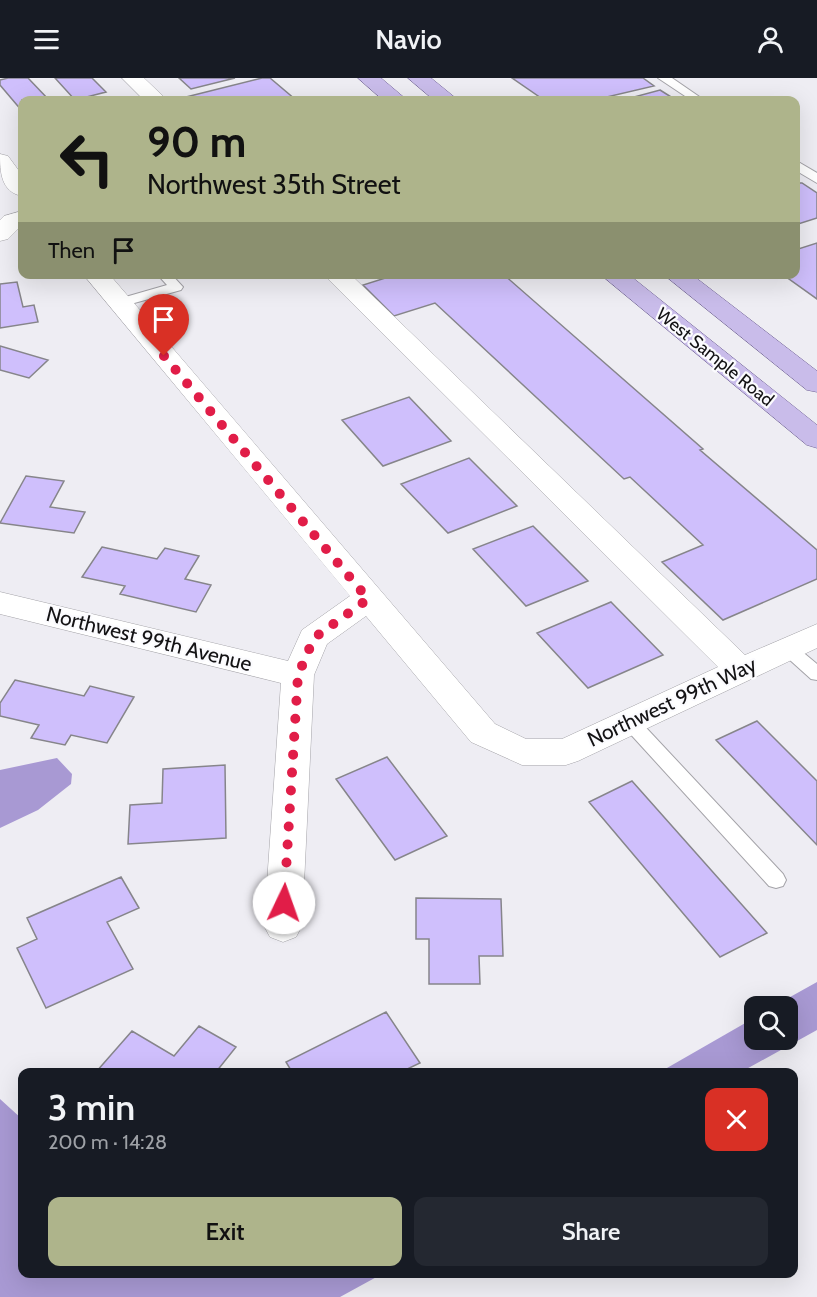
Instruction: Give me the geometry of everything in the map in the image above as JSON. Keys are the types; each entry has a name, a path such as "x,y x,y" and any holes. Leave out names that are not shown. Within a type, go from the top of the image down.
{"main road":[{"path":"368,78 391,96"},
{"path":"418,78 442,96"},
{"name":"West Sample Road","path":"618,279 817,439"},
{"name":"West Sample Road","path":"681,279 817,384"}],"street":[{"path":"132,78 152,96"},
{"path":"0,161 18,184"},
{"path":"0,234 12,221 18,219"},
{"path":"99,279 368,599 314,638 298,675 283,926"},
{"path":"340,279 741,670"},
{"name":"Northwest 99th Way","path":"368,599 483,734 522,752 566,752 817,634"},
{"name":"Northwest 99th Avenue","path":"0,603 298,675"}],"lane":[{"path":"664,78 692,96"},
{"path":"800,167 817,179"},
{"path":"120,303 176,287 168,279"},
{"path":"787,648 817,674"},
{"path":"630,722 776,880"}],"shaded area":[{"path":"57,758 72,774 71,784 38,810 0,828 0,770"},
{"path":"817,982 817,1030 798,1040 798,996 792,996"},
{"path":"744,1024 744,1050 781,1050 748,1068 667,1068"},
{"path":"0,1099 18,1115 18,1278 375,1278 340,1297 0,1297"}],"building":[{"path":"28,78 45,96 18,96 18,106 0,85 0,80"},
{"path":"55,78 92,78 106,92 90,96 71,96"},
{"path":"179,78 235,78 191,89"},
{"path":"270,78 291,96 190,96"},
{"path":"512,78 643,78 654,86 611,96 538,96"},
{"path":"660,90 670,96 638,96"},
{"path":"800,183 817,193 817,218 800,223"},
{"path":"817,243 817,299 789,279 800,279 800,248"},
{"path":"382,279 509,279 703,449 700,450 817,550 817,579 723,620 662,562 703,545 630,477 624,479 435,303 394,316 363,285"},
{"path":"17,282 23,307 34,305 38,322 0,328 0,284"},
{"path":"0,346 48,360 29,378 0,370"},
{"path":"409,397 451,441 383,466 342,420"},
{"path":"469,458 517,506 448,533 401,484"},
{"path":"26,476 64,481 50,507 85,512 74,533 0,523"},
{"path":"533,526 588,581 526,606 473,549"},
{"path":"102,547 157,559 165,548 199,556 185,579 211,585 196,612 120,594 125,586 82,577"},
{"path":"611,602 663,655 588,688 537,633"},
{"path":"15,680 84,696 90,686 134,697 107,743 71,735 65,745 31,738 39,725 0,716 0,703"},
{"path":"757,721 817,781 817,845 716,740"},
{"path":"387,757 447,836 395,860 336,779"},
{"path":"225,765 226,838 128,844 130,805 162,803 163,769"},
{"path":"632,781 767,933 720,957 589,802"},
{"path":"121,877 139,908 107,922 133,969 46,1008 17,948 37,939 27,918"},
{"path":"416,898 501,899 503,956 479,956 480,984 429,984 429,939 416,939"},
{"path":"386,1012 420,1063 409,1068 290,1068 286,1062"},
{"path":"199,1026 236,1047 219,1068 100,1068 132,1031 174,1056"}],"route":[{"path":"164,356 368,599 314,638 298,675 284,903"}]}
